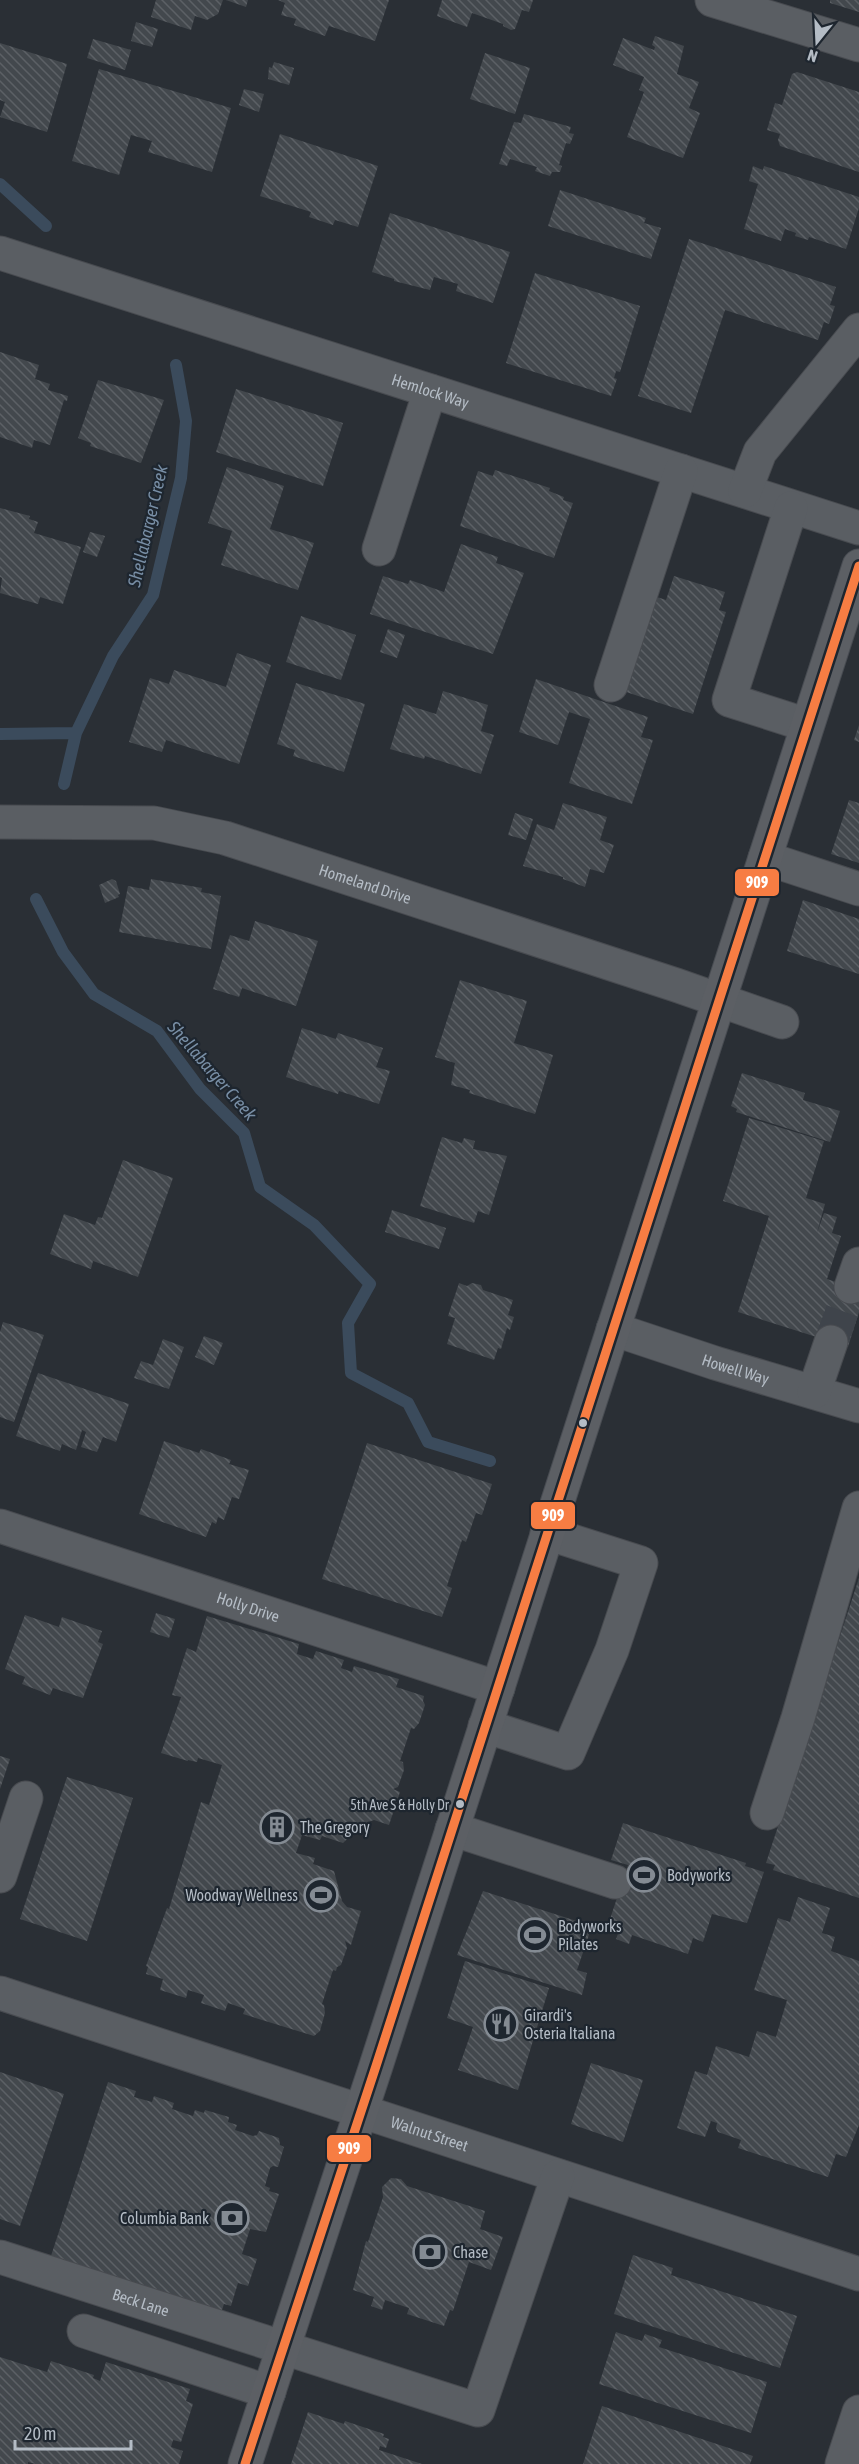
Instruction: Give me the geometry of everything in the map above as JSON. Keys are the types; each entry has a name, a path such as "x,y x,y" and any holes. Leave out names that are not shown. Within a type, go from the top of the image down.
{"main road":[{"path":"245,2464 498,1688 859,566"}],"street":[{"path":"712,0 859,45"},
{"name":"Hemlock Way","path":"0,253 859,528"},
{"path":"745,491 760,452 859,330"},
{"path":"379,549 430,391"},
{"path":"611,685 681,471"},
{"path":"791,508 729,700 807,725"},
{"name":"Homeland Drive","path":"0,822 154,823 225,838 782,1022"},
{"path":"765,858 859,889"},
{"name":"Howell Way","path":"613,1329 859,1406"},
{"path":"814,1392 831,1342"},
{"path":"768,1813 859,1508"},
{"name":"Holly Drive","path":"0,1526 498,1688"},
{"path":"485,1726 568,1754 612,1650 641,1563 547,1533"},
{"path":"0,1876 26,1798"},
{"path":"452,1829 615,1882"},
{"name":"Walnut Street","path":"0,1993 859,2274"},
{"name":"Beck Lane","path":"0,2257 284,2346 478,2410 558,2176"},
{"path":"84,2331 268,2392"},
{"path":"842,2464 859,2412"}],"building":[{"path":"156,0 223,0 218,14 207,20 195,16 191,30 151,17"},
{"path":"226,0 248,0 246,7"},
{"path":"278,0 389,0 375,41 329,26 325,36 294,25 296,19 281,15 285,3"},
{"path":"442,0 533,0 529,12 522,10 515,29 511,30 503,24 472,13 467,27 437,16"},
{"path":"830,0 859,0 859,12 830,3"},
{"path":"136,22 158,29 152,47 131,41"},
{"path":"655,36 684,46 677,74 699,82 689,108 700,113 683,158 627,137 644,92 639,90 644,77 613,65 623,38 654,50 655,47 652,45"},
{"path":"93,39 131,50 125,70 87,58"},
{"path":"0,43 67,64 47,132 0,117 5,102 0,100"},
{"path":"485,53 530,68 515,114 470,99"},
{"path":"274,62 294,68 289,85 268,79 269,67 272,68"},
{"path":"99,69 231,108 212,172 148,152 152,141 131,135 119,175 72,161"},
{"path":"797,72 859,92 859,172 780,146 778,140 780,134 767,130 775,103 782,105 792,74"},
{"path":"244,89 264,94 259,112 239,105"},
{"path":"524,114 571,127 569,133 574,134 570,144 566,143 559,165 562,166 560,172 552,172 550,176 535,171 537,167 510,159 507,166 499,164 514,122 521,123"},
{"path":"280,134 378,166 358,227 335,220 333,225 309,217 311,212 260,196"},
{"path":"753,166 763,170 764,166 859,197 859,208 846,249 809,237 808,240 795,236 796,233 785,229 781,241 744,229 758,184 749,181"},
{"path":"560,190 646,218 644,223 661,228 651,259 548,226"},
{"path":"390,213 510,252 493,303 456,291 458,284 434,277 430,290 394,281 394,279 372,272"},
{"path":"689,239 836,287 830,305 835,306 829,324 824,322 818,340 725,310 691,413 638,396"},
{"path":"535,273 640,306 620,372 616,371 614,378 617,379 611,396 506,363"},
{"path":"0,352 39,365 35,379 50,384 48,390 68,396 67,401 64,400 50,445 34,440 32,448 0,437"},
{"path":"98,380 164,400 141,463 90,446 91,443 78,438"},
{"path":"236,389 343,423 323,486 216,452"},
{"path":"227,467 284,486 270,529 314,543 298,590 221,565 232,531 208,523"},
{"path":"495,470 550,488 549,491 573,503 554,558 460,526 478,471 493,476"},
{"path":"0,508 30,516 29,519 38,522 34,533 81,547 63,604 40,597 38,604 0,593 2,578 0,577"},
{"path":"90,532 105,536 97,557 83,552"},
{"path":"461,544 498,557 496,563 524,573 493,654 370,614 383,576 408,584 410,580 444,592"},
{"path":"674,576 725,592 719,610 726,612 693,714 620,690 651,595 666,600"},
{"path":"301,616 356,635 341,680 286,662"},
{"path":"388,629 405,635 397,658 380,652"},
{"path":"237,653 271,665 239,764 166,740 162,752 129,742 150,678 169,684 174,670 226,687"},
{"path":"536,679 648,717 641,737 653,740 632,804 569,783 590,719 569,712 558,745 519,732"},
{"path":"296,683 365,704 344,772 293,756 295,750 277,744"},
{"path":"443,691 488,705 481,731 494,735 481,774 425,756 424,759 390,749 404,704 436,714"},
{"path":"859,725 859,742 854,740"},
{"path":"849,800 859,803 859,863 831,854"},
{"path":"563,803 607,817 600,840 614,845 604,873 590,869 585,887 563,879 563,877 523,866 537,824 554,830"},
{"path":"515,813 533,819 526,840 508,835"},
{"path":"112,879 116,881 120,894 119,897 105,903 99,885"},
{"path":"151,879 202,888 201,892 221,896 211,949 119,932 128,886 149,890"},
{"path":"803,900 859,919 859,974 787,951"},
{"path":"255,921 318,941 296,1006 242,988 239,997 213,989 230,935 249,941"},
{"path":"460,980 527,1001 514,1043 553,1055 535,1114 451,1085 455,1063 435,1057"},
{"path":"302,1028 336,1039 338,1033 383,1048 376,1067 390,1071 379,1104 339,1091 338,1094 286,1077"},
{"path":"742,1073 805,1093 803,1100 840,1111 830,1142 736,1112 737,1109 731,1106"},
{"path":"749,1118 824,1141 806,1198 825,1204 817,1233 824,1213 837,1217 832,1233 841,1236 827,1279 859,1290 859,1312 848,1347 738,1312 769,1216 723,1201"},
{"path":"442,1137 462,1143 464,1138 475,1141 473,1149 507,1156 489,1215 478,1211 474,1223 420,1206"},
{"path":"123,1160 173,1178 138,1277 93,1261 91,1269 50,1254 64,1214 95,1225 98,1217 102,1218"},
{"path":"392,1210 446,1228 439,1249 385,1232"},
{"path":"459,1283 467,1286 472,1283 481,1285 483,1290 513,1300 508,1315 514,1317 510,1330 507,1328 501,1349 498,1348 494,1360 447,1344 455,1318 448,1316"},
{"path":"3,1322 44,1335 14,1422 0,1417 0,1332"},
{"path":"204,1336 223,1343 214,1365 195,1357"},
{"path":"163,1339 184,1347 169,1389 134,1378 141,1361 153,1365"},
{"path":"38,1373 129,1404 116,1442 103,1437 97,1452 81,1447 86,1432 82,1430 76,1450 62,1444 60,1451 16,1436"},
{"path":"164,1441 199,1453 201,1449 231,1460 229,1464 249,1470 239,1499 232,1497 224,1520 218,1517 216,1524 212,1522 206,1537 139,1514"},
{"path":"367,1443 492,1484 482,1515 476,1513 466,1542 462,1540 447,1586 452,1588 442,1617 322,1579"},
{"path":"859,1578 859,1898 773,1870 775,1865 766,1863"},
{"path":"156,1613 175,1619 169,1638 150,1632"},
{"path":"25,1615 59,1627 62,1617 102,1631 98,1642 103,1644 83,1698 53,1688 50,1695 22,1684 25,1677 5,1669"},
{"name":"The Gregory","path":"207,1616 299,1644 297,1654 313,1659 316,1651 344,1660 341,1668 352,1672 354,1666 399,1679 396,1687 424,1696 425,1705 419,1723 414,1729 411,1728 400,1761 403,1762 404,1770 398,1787 393,1789 400,1792 389,1825 374,1820 368,1822 358,1828 343,1843 322,1836 320,1840 302,1835 296,1853 315,1858 313,1864 334,1871 342,1901 347,1907 361,1911 351,1945 345,1941 347,1948 341,1965 336,1971 333,1970 322,2004 325,2013 320,2031 314,2036 243,2014 245,2009 228,2003 225,2011 201,2003 204,1995 188,1990 186,1998 160,1990 163,1979 146,1974 148,1967 146,1966 167,1908 169,1909 201,1802 209,1805 222,1765 198,1758 197,1762 188,1761 161,1753 181,1697 172,1695 187,1648 196,1652"},
{"path":"0,1756 10,1759 0,1789"},
{"path":"67,1777 133,1798 87,1941 20,1919"},
{"path":"623,1823 746,1863 745,1866 764,1872 747,1923 712,1914 703,1942 693,1938 688,1954 632,1935 629,1944 616,1939 619,1931 607,1928 628,1865 611,1860"},
{"path":"483,1891 592,1926 577,1970 587,1973 582,1995 457,1955"},
{"path":"798,1897 830,1908 822,1933 835,1937 831,1951 859,1961 859,2125 846,2157 836,2154 828,2177 738,2148 741,2140 718,2132 717,2123 711,2121 705,2137 677,2128 695,2071 707,2075 716,2046 749,2057 757,2031 776,2037 787,2000 754,1990 778,1918 790,1922"},
{"name":"Girardi's Osteria Italiana","path":"465,1961 549,1988 518,2090 458,2070 473,2027 447,2018"},
{"path":"591,2063 643,2080 623,2142 571,2124"},
{"path":"0,2072 64,2094 20,2226 0,2219"},
{"path":"108,2082 136,2091 134,2097 152,2102 154,2096 174,2103 172,2109 193,2116 195,2110 204,2113 205,2110 229,2117 228,2122 237,2125 235,2130 253,2136 259,2131 279,2138 280,2145 284,2147 278,2167 270,2168 265,2186 270,2188 269,2191 279,2194 266,2232 250,2229 242,2254 257,2259 248,2286 238,2283 231,2306 224,2304 219,2319 47,2268"},
{"name":"Chase","path":"391,2178 401,2179 407,2186 485,2211 480,2229 503,2237 491,2270 469,2262 453,2311 450,2310 444,2326 407,2314 409,2308 385,2300 382,2310 371,2306 374,2297 353,2290 366,2241 368,2242 383,2197 382,2187"},
{"path":"633,2255 673,2268 671,2275 797,2316 780,2368 614,2314"},
{"path":"616,2332 642,2341 645,2334 662,2340 659,2347 767,2382 751,2433 599,2384"},
{"path":"0,2357 47,2372 51,2361 94,2375 93,2378 100,2381 106,2362 190,2389 186,2401 193,2404 181,2442 173,2440 171,2447 183,2451 179,2464 35,2464 28,2462 28,2464 0,2464"},
{"path":"602,2406 753,2456 750,2464 583,2464"},
{"path":"308,2412 384,2434 383,2437 389,2439 386,2448 380,2446 379,2450 422,2464 291,2464"}],"waterway":[{"name":"Shellabarger Creek","path":"0,184 46,226"},
{"name":"Shellabarger Creek","path":"64,784 76,733 113,656 153,595 181,478 186,421 176,365"},
{"path":"0,734 76,733"},
{"name":"Shellabarger Creek","path":"36,899 63,952 94,994 157,1031 200,1089 244,1133 260,1187 314,1225 370,1284 348,1323 351,1373 408,1403 428,1442 490,1461"}],"tunnel":[{"path":"831,1342 851,1287"}],"transit line":[{"name":"909","path":"245,2464 376,2066 859,566"}],"place":[{"name":"5th Ave S & Holly Dr","path":"460,1804"},
{"name":"The Gregory","path":"277,1827"},
{"name":"Bodyworks","path":"644,1875"},
{"name":"Woodway Wellness","path":"321,1895"},
{"name":"Bodyworks Pilates","path":"535,1935"},
{"name":"Girardi's Osteria Italiana","path":"501,2024"},
{"name":"Columbia Bank","path":"232,2218"},
{"name":"Chase","path":"430,2252"}]}
